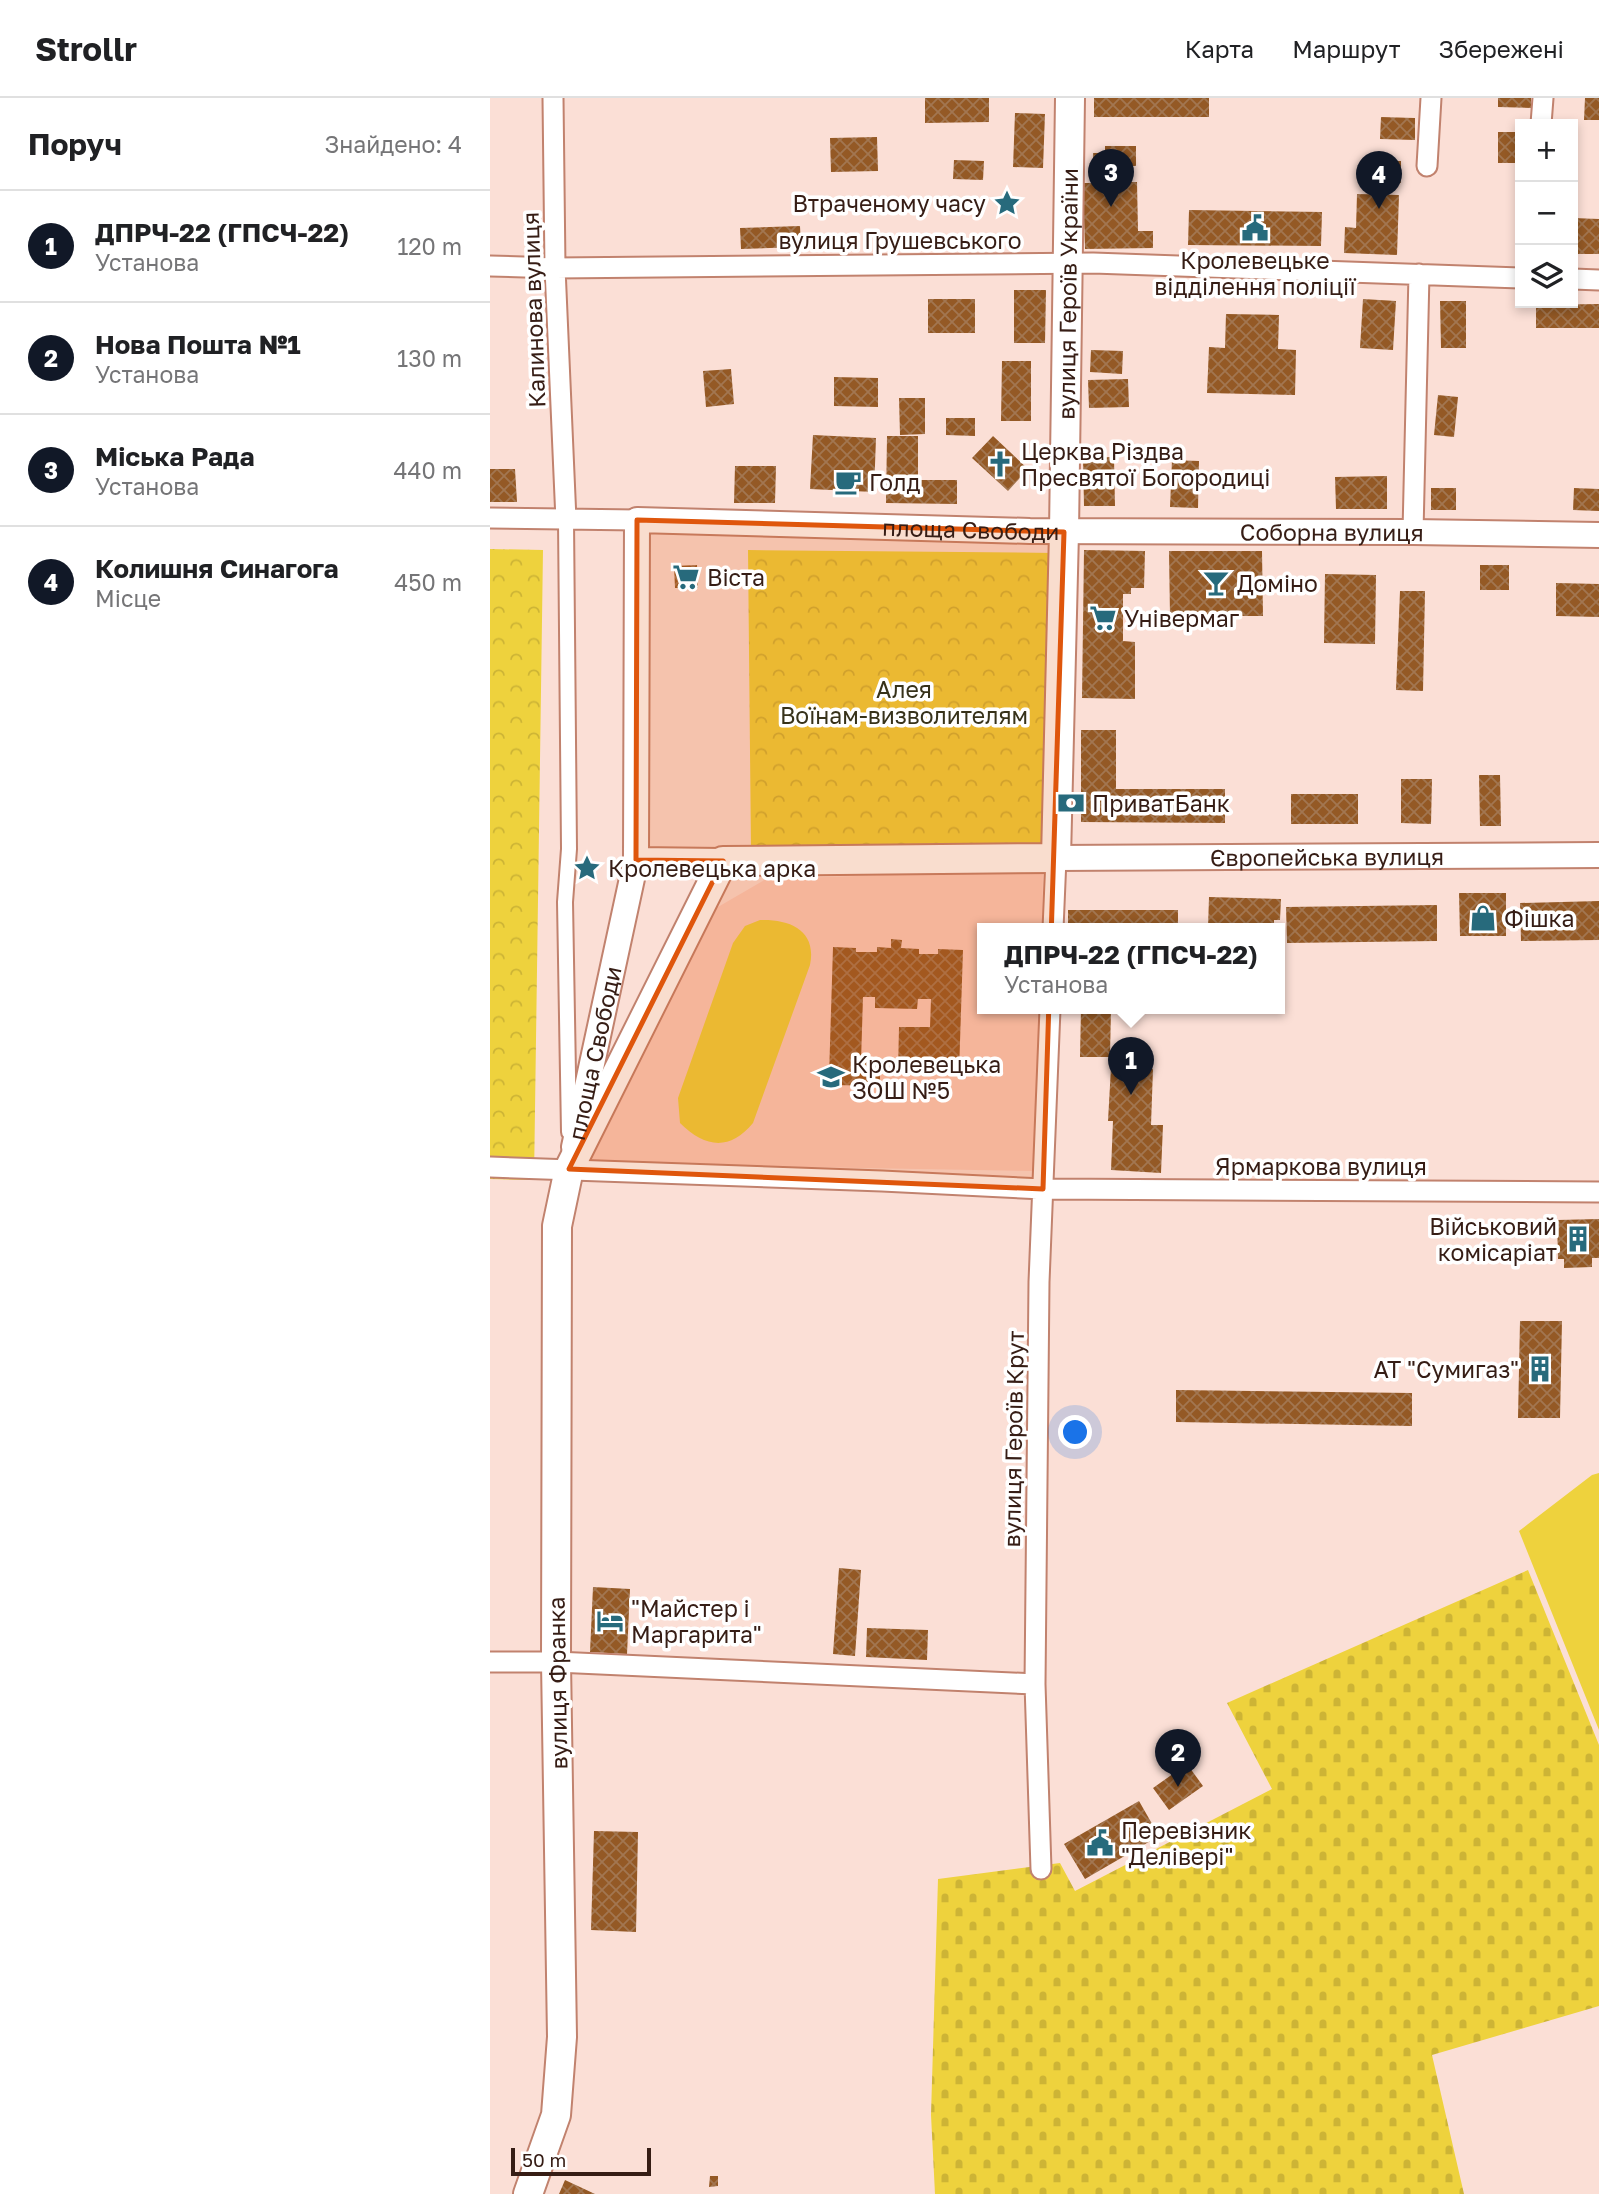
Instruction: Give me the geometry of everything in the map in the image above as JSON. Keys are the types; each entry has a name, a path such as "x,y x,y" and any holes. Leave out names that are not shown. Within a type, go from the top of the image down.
{"main road":[{"name":"вулиця Героїв України","path":"1064,532 1070,98"},
{"name":"площа Свободи","path":"1056,858 1064,532"},
{"path":"723,861 1056,858"},
{"name":"вулиця Франка","path":"528,2194 556,2116 562,2037 556,1662 557,1226 569,1168 723,861"}],"street":[{"name":"Калинова вулиця","path":"553,98 555,268 566,520"},
{"path":"1427,166 1431,98"},
{"path":"1541,119 1543,98"},
{"name":"вулиця Грушевського","path":"490,266 555,268 1068,263 1515,278"},
{"path":"1413,532 1419,275"},
{"path":"1578,279 1599,280"},
{"name":"площа Свободи","path":"490,518 1064,532"},
{"path":"566,520 569,849 565,906 569,1168"},
{"name":"площа Свободи","path":"490,1167 569,1168 636,860 637,520"},
{"name":"Соборна вулиця","path":"1064,532 1599,535"},
{"name":"Європейська вулиця","path":"1056,858 1599,855"},
{"path":"1053,923 1056,858"},
{"path":"636,860 723,861"},
{"name":"вулиця Героїв Крут","path":"1041,1869 1035,1684 1039,1282 1050,1014"},
{"name":"Ярмаркова вулиця","path":"569,1168 1043,1189 1599,1192"},
{"path":"490,1662 556,1662 1035,1684"}],"highlighted area":[{"path":"637,520 1064,532 1043,1189 569,1169 723,861 636,860"}],"shaded area":[{"name":"Кролевецька ЗОШ №5","path":"1043,870 1042,923 977,923 977,1014 1040,1014 1035,1171 587,1163 699,918 766,879"}],"green space":[{"path":"490,549 543,550 534,1180 490,1179"},
{"name":"Алея Воїнам-визволителям","path":"748,550 1057,553 1050,852 751,851"},
{"path":"760,920 782,922 799,929 810,943 810,965 753,1123 735,1138 717,1143 699,1137 680,1123 678,1098 733,943 745,926"},
{"path":"1599,1473 1599,1730 1519,1531 1592,1475"},
{"path":"1528,1570 1599,1745 1599,2006 1432,2055 1464,2194 935,2194 931,2115 938,1879 1060,1863 1075,1891 1272,1789 1227,1703"}],"building":[{"path":"925,98 989,98 989,122 925,123"},
{"path":"1094,98 1209,98 1209,117 1094,117"},
{"path":"1498,98 1531,98 1531,108 1498,107"},
{"path":"1585,98 1599,98 1599,120 1584,120"},
{"path":"1015,113 1045,114 1043,168 1013,167"},
{"path":"1381,117 1415,118 1415,140 1380,139"},
{"path":"1498,132 1515,132 1515,163 1498,163"},
{"path":"877,137 878,171 831,172 830,138"},
{"path":"1105,146 1136,146 1136,166 1113,166 1113,182 1137,182 1138,231 1153,231 1153,248 1085,249 1083,183 1093,183 1093,153 1105,153"},
{"path":"954,160 984,161 983,180 953,179"},
{"path":"1361,161 1401,161 1401,183 1361,183"},
{"path":"1357,194 1399,195 1397,255 1344,253 1345,227 1356,228"},
{"name":"Кролевецьке відділення поліції","path":"1189,210 1322,212 1321,246 1188,245"},
{"path":"1578,218 1599,219 1599,254 1578,254"},
{"path":"800,226 801,247 741,249 740,228"},
{"path":"1014,290 1046,290 1045,343 1014,343"},
{"path":"928,299 975,299 975,333 928,333"},
{"path":"1363,299 1396,301 1393,350 1360,348"},
{"path":"1440,301 1466,301 1466,348 1441,348"},
{"path":"1578,304 1599,304 1599,328 1536,328 1536,308 1578,308"},
{"path":"1226,314 1279,315 1278,349 1296,350 1295,395 1207,393 1209,347 1225,348"},
{"path":"1091,350 1123,351 1122,374 1090,372"},
{"path":"1002,361 1031,361 1031,421 1001,421"},
{"path":"731,369 734,404 706,407 703,371"},
{"path":"834,377 878,378 878,407 834,406"},
{"path":"1128,379 1129,407 1089,408 1088,380"},
{"path":"1438,395 1458,397 1454,437 1434,435"},
{"path":"899,398 925,398 925,434 900,435"},
{"path":"946,418 975,418 975,436 946,435"},
{"path":"813,435 876,438 874,492 810,489"},
{"path":"887,436 918,436 918,480 957,480 957,504 886,503"},
{"name":"Церква Різдва Пресвятої Богородиці","path":"993,436 1028,469 1008,491 972,458"},
{"path":"1114,457 1115,506 1084,506 1083,458"},
{"path":"1172,460 1199,461 1198,508 1170,507"},
{"path":"735,466 776,466 775,503 734,503"},
{"path":"490,469 515,469 517,502 490,502"},
{"path":"1387,476 1387,509 1336,509 1335,477"},
{"path":"1431,488 1456,488 1456,510 1431,510"},
{"path":"1574,488 1599,489 1599,511 1573,510"},
{"name":"Універмаг","path":"1084,550 1145,551 1144,588 1131,588 1131,594 1123,594 1123,641 1135,642 1135,699 1082,698"},
{"name":"Доміно","path":"1169,551 1262,551 1263,616 1170,616"},
{"name":"Віста","path":"697,565 698,588 675,588 674,566"},
{"path":"1480,565 1509,565 1509,590 1480,590"},
{"path":"1325,574 1376,575 1375,644 1324,643"},
{"path":"1556,583 1599,584 1599,617 1556,616"},
{"path":"1400,591 1425,591 1423,691 1396,690"},
{"path":"1081,730 1116,730 1116,789 1225,789 1225,823 1081,822"},
{"path":"1479,775 1500,775 1501,826 1480,826"},
{"path":"1401,779 1432,779 1431,824 1401,823"},
{"path":"1291,794 1358,794 1358,824 1291,824"},
{"path":"1459,893 1506,893 1506,936 1460,936"},
{"path":"1209,897 1281,899 1280,920 1274,920 1274,923 1208,923"},
{"path":"1599,901 1599,940 1521,941 1520,903"},
{"path":"1437,905 1437,941 1287,943 1286,907"},
{"path":"1068,910 1178,910 1178,923 1068,923"},
{"path":"891,939 902,940 901,948 919,949 919,954 938,954 938,949 963,950 959,1073 898,1071 899,1027 930,1027 931,999 918,999 917,1009 875,1008 875,997 863,997 861,1062 880,1063 880,1086 833,1085 833,1076 829,1076 833,947 856,948 856,952 877,952 877,947 891,948"},
{"path":"1081,1014 1111,1014 1110,1057 1080,1057"},
{"path":"1111,1067 1153,1069 1151,1125 1163,1125 1161,1173 1111,1170 1113,1121 1108,1121"},
{"name":"Військовий комісаріат","path":"1599,1219 1599,1258 1592,1258 1592,1267 1564,1268 1564,1259 1558,1259 1557,1220"},
{"name":"АТ \"Сумигаз\"","path":"1520,1321 1562,1321 1560,1418 1518,1418"},
{"path":"1176,1390 1412,1393 1412,1426 1176,1422"},
{"path":"839,1568 861,1570 855,1656 833,1654"},
{"name":"\"Майстер і Маргарита\"","path":"593,1587 630,1589 627,1654 590,1652"},
{"path":"867,1628 928,1630 927,1660 866,1657"},
{"path":"1187,1764 1203,1786 1169,1810 1153,1788"},
{"path":"1139,1801 1159,1836 1085,1879 1064,1844"},
{"path":"594,1831 638,1832 636,1932 591,1930"},
{"path":"710,2176 718,2176 718,2186 709,2187"},
{"path":"565,2180 595,2194 559,2194"}],"place":[{"name":"Втраченому часу","path":"1007,203"},
{"name":"Міська Рада","path":"1111,207"},
{"name":"Колишня Синагога","path":"1379,209"},
{"name":"Кролевецьке відділення поліції","path":"1255,228"},
{"name":"Церква Різдва Пресвятої Богородиці","path":"1000,464"},
{"name":"Голд","path":"848,482"},
{"name":"Віста","path":"686,577"},
{"name":"Доміно","path":"1216,583"},
{"name":"Універмаг","path":"1103,618"},
{"name":"ПриватБанк","path":"1071,803"},
{"name":"Кролевецька арка","path":"587,868"},
{"name":"Фішка","path":"1483,918"},
{"name":"Кролевецька ЗОШ №5","path":"831,1077"},
{"name":"ДПРЧ-22 (ГПСЧ-22)","path":"1131,1095"},
{"name":"Військовий комісаріат","path":"1578,1239"},
{"name":"АТ \"Сумигаз\"","path":"1540,1369"},
{"name":"\"Майстер і Маргарита\"","path":"610,1621"},
{"name":"Нова Пошта №1","path":"1178,1787"},
{"name":"Перевізник \"Делівері\"","path":"1100,1843"}]}
